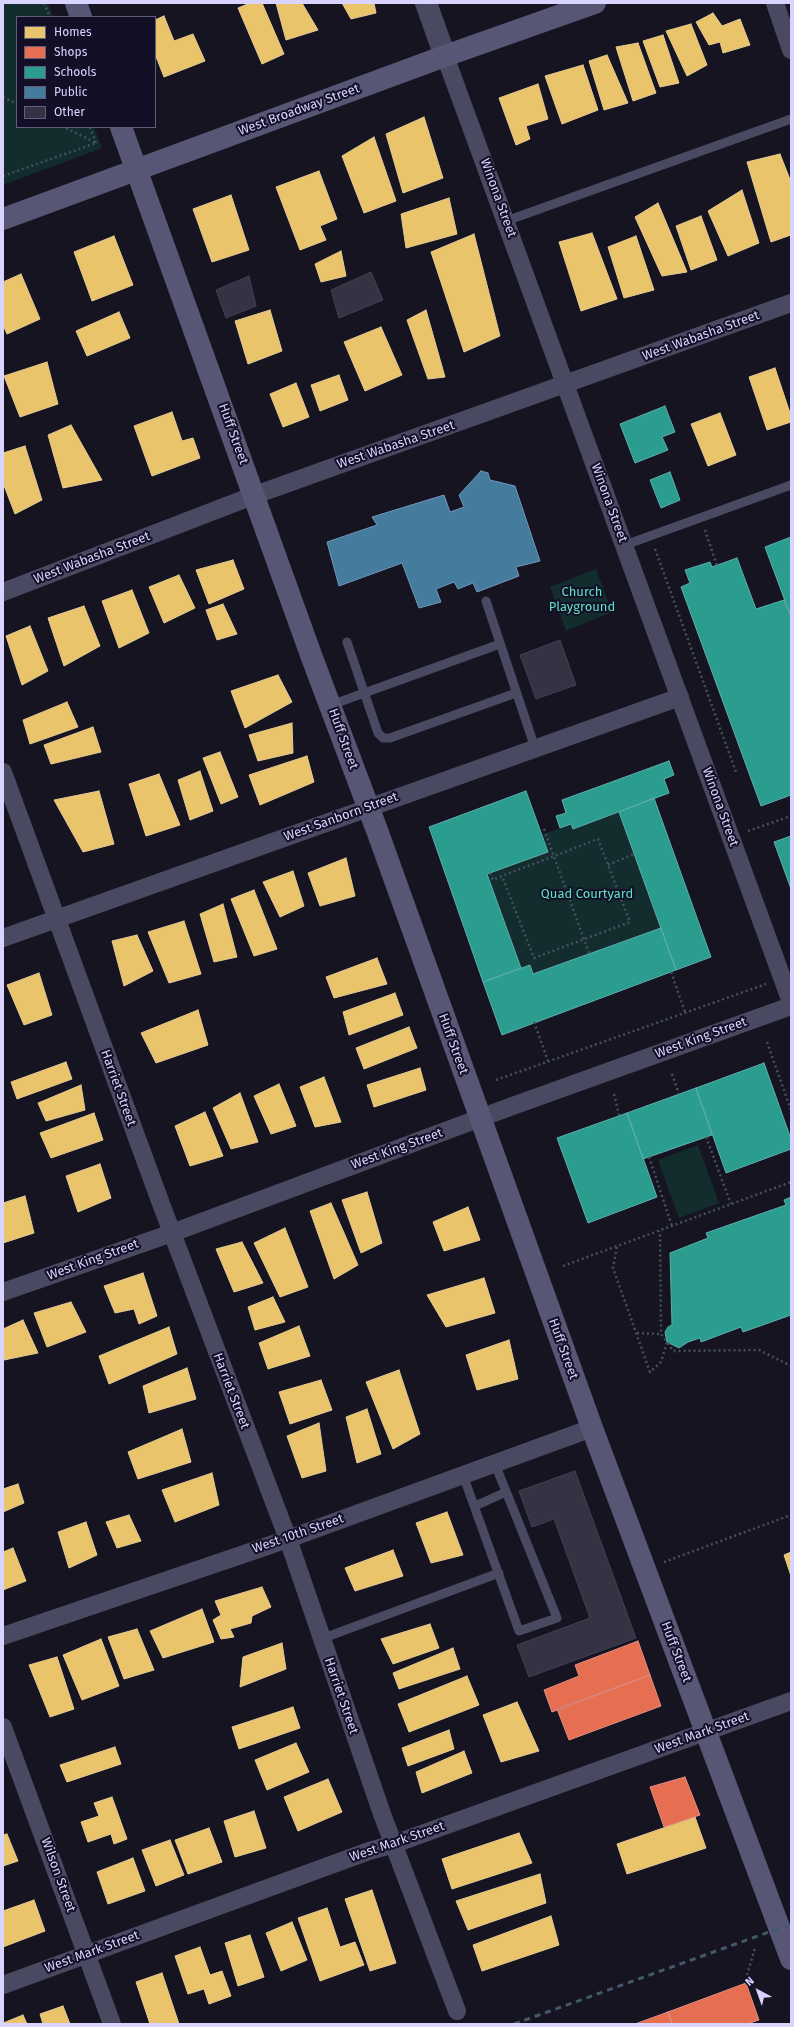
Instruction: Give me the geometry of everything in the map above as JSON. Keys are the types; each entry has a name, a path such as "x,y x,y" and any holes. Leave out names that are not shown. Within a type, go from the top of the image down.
{"main road":[{"path":"76,3 81,16"},
{"name":"West Broadway Street","path":"3,219 137,171 445,56 595,3"},
{"name":"Huff Street","path":"121,128 369,808 592,1428 791,1959"}],"street":[{"name":"Winona Street","path":"426,3 791,1002"},
{"path":"775,3 791,50"},
{"name":"West Wabasha Street","path":"3,592 255,495 791,303"},
{"name":"West Sanborn Street","path":"3,938 680,697"},
{"name":"Harriet Street","path":"3,772 172,1233 288,1539 394,1844 457,2011"},
{"name":"West King Street","path":"3,1292 172,1233 480,1118 791,1006"},
{"name":"West 10th Street","path":"3,1636 288,1539 592,1428"},
{"name":"West Mark Street","path":"3,1985 369,1851 394,1844 791,1701"},
{"name":"Wilson Street","path":"3,1727 112,2024"}],"lane":[{"path":"506,221 791,119"},
{"path":"625,545 791,485"},
{"path":"486,601 535,748"},
{"path":"347,642 363,693 378,733 383,738 390,738 516,693"},
{"path":"331,705 500,644"},
{"path":"463,1475 519,1631 557,1618 495,1464"},
{"path":"475,1506 506,1492"},
{"path":"322,1639 499,1573"}],"path":[{"path":"44,3 50,16"},
{"path":"3,97 16,104"},
{"path":"66,128 96,143"},
{"path":"90,128 96,143"},
{"path":"3,176 96,143"},
{"path":"704,528 717,566"},
{"path":"650,536 736,772"},
{"path":"731,837 791,816"},
{"path":"544,829 589,953"},
{"path":"490,873 493,880 502,876 598,839 630,922 534,958 502,876"},
{"path":"608,864 634,854"},
{"path":"671,972 685,1012"},
{"path":"496,1080 548,1060 782,978"},
{"path":"534,1022 548,1060"},
{"path":"767,1042 791,1110"},
{"path":"672,1074 679,1094"},
{"path":"614,1094 619,1115"},
{"path":"706,1137 731,1204"},
{"path":"649,1157 672,1226"},
{"path":"563,1266 791,1182"},
{"path":"660,1231 661,1334 673,1351 759,1350 791,1366"},
{"path":"617,1246 613,1268 650,1372 661,1362 667,1342"},
{"path":"636,1333 661,1334"},
{"path":"644,1570 791,1515"},
{"path":"746,1975 755,1948"}],"green space":[{"path":"3,3 48,3 53,16 16,16 16,128 94,128 102,148 3,185"},
{"name":"Church Playground","path":"596,569 612,612 566,631 550,587"},
{"name":"Quad Courtyard","path":"619,812 661,928 533,974 530,965 521,968 487,874 548,852 542,835 571,824 573,829"},
{"path":"698,1145 719,1203 679,1218 658,1160"}],"building: Homes":[{"path":"250,3 262,3 284,54 262,64 238,8"},
{"path":"276,3 302,3 318,30 286,40"},
{"path":"342,3 374,3 376,13 351,19"},
{"path":"713,13 722,26 740,19 750,45 723,53 720,42 709,45 696,22"},
{"path":"164,16 174,41 193,34 205,61 164,77 156,57 156,20"},
{"path":"691,24 707,65 687,76 666,31"},
{"path":"663,35 679,83 660,87 643,41"},
{"path":"638,43 656,93 633,101 616,47"},
{"path":"607,55 628,103 604,110 589,61"},
{"path":"583,65 598,110 562,124 545,76"},
{"path":"538,84 548,119 526,126 530,139 516,145 499,98"},
{"path":"424,117 443,178 403,193 386,134"},
{"path":"374,137 396,201 364,213 342,156"},
{"path":"780,154 791,182 791,235 771,242 747,162"},
{"path":"319,171 337,219 320,226 326,240 300,250 276,187"},
{"path":"742,190 759,243 728,256 708,211"},
{"path":"231,195 249,250 212,262 193,209"},
{"path":"449,198 457,234 406,248 401,214"},
{"path":"658,203 687,272 662,276 635,217"},
{"path":"701,216 717,260 691,270 676,226"},
{"path":"592,233 617,299 581,311 559,242"},
{"path":"474,234 500,336 464,352 431,252"},
{"path":"114,236 133,285 92,301 74,252"},
{"path":"636,236 654,290 624,298 608,247"},
{"path":"341,251 346,276 321,282 315,264"},
{"path":"21,274 40,319 7,334 3,325 3,282"},
{"path":"270,310 282,351 248,364 235,321"},
{"path":"426,310 445,377 428,379 407,320"},
{"path":"119,312 130,338 87,356 76,331"},
{"path":"381,327 402,375 365,391 344,342"},
{"path":"47,362 58,404 20,417 4,376"},
{"path":"775,368 791,416 791,422 767,430 749,377"},
{"path":"339,375 348,400 320,411 311,385"},
{"path":"296,383 309,417 283,427 270,394"},
{"path":"172,412 182,441 193,438 200,458 152,476 134,426"},
{"path":"720,413 736,455 708,466 691,424"},
{"path":"71,425 102,480 63,488 48,435"},
{"path":"25,446 42,500 15,514 3,483 3,453"},
{"path":"233,560 244,589 209,604 196,570"},
{"path":"179,575 195,608 164,623 149,587"},
{"path":"132,590 149,633 119,648 102,601"},
{"path":"223,604 237,634 217,640 206,610"},
{"path":"84,606 100,646 64,666 48,618"},
{"path":"30,626 48,671 22,685 6,636"},
{"path":"278,675 292,702 245,728 231,691"},
{"path":"67,702 78,727 30,744 23,720"},
{"path":"292,723 293,753 258,761 249,735"},
{"path":"93,727 101,752 51,764 44,745"},
{"path":"220,752 238,797 221,804 203,758"},
{"path":"307,756 314,782 260,805 249,775"},
{"path":"200,771 213,811 190,820 178,780"},
{"path":"159,774 180,825 146,836 129,784"},
{"path":"99,791 114,844 83,852 54,800"},
{"path":"346,858 355,896 320,906 308,873"},
{"path":"293,871 304,906 280,917 263,882"},
{"path":"254,890 277,949 254,956 231,899"},
{"path":"223,904 237,957 214,962 200,914"},
{"path":"184,921 201,974 169,983 148,932"},
{"path":"137,935 153,971 124,986 112,941"},
{"path":"377,958 387,984 334,998 326,977"},
{"path":"39,973 52,1015 24,1025 7,985"},
{"path":"395,993 403,1015 349,1035 343,1012"},
{"path":"198,1010 208,1045 156,1063 141,1033"},
{"path":"409,1027 417,1048 364,1069 356,1048"},
{"path":"66,1062 72,1079 17,1099 11,1082"},
{"path":"420,1068 426,1090 374,1107 367,1085"},
{"path":"324,1077 341,1122 315,1127 300,1087"},
{"path":"279,1084 296,1126 271,1134 254,1096"},
{"path":"81,1085 85,1110 46,1121 38,1103"},
{"path":"240,1093 258,1142 231,1149 213,1108"},
{"path":"205,1112 223,1156 190,1166 175,1126"},
{"path":"94,1113 103,1140 51,1158 40,1133"},
{"path":"100,1164 111,1198 78,1212 66,1176"},
{"path":"367,1192 382,1243 361,1253 342,1200"},
{"path":"25,1196 34,1233 3,1243 3,1203"},
{"path":"331,1203 358,1265 334,1279 310,1211"},
{"path":"468,1207 480,1240 444,1251 433,1222"},
{"path":"285,1228 308,1287 280,1297 254,1243"},
{"path":"242,1242 263,1283 234,1292 216,1249"},
{"path":"143,1273 157,1316 139,1324 134,1309 115,1313 104,1286"},
{"path":"484,1278 495,1313 446,1327 427,1295"},
{"path":"273,1297 285,1322 255,1330 248,1307"},
{"path":"71,1302 86,1332 47,1347 34,1313"},
{"path":"23,1320 38,1353 4,1360 3,1329"},
{"path":"299,1326 310,1356 268,1369 259,1343"},
{"path":"169,1327 177,1354 109,1384 99,1356"},
{"path":"509,1340 518,1379 477,1390 466,1355"},
{"path":"187,1368 196,1399 149,1413 143,1386"},
{"path":"399,1370 420,1434 393,1449 366,1382"},
{"path":"321,1380 332,1410 290,1424 279,1392"},
{"path":"367,1409 381,1454 357,1463 346,1417"},
{"path":"319,1423 326,1471 302,1478 287,1436"},
{"path":"182,1429 191,1462 138,1479 128,1452"},
{"path":"212,1473 219,1505 175,1522 162,1490"},
{"path":"18,1484 24,1503 3,1512 3,1489"},
{"path":"447,1512 463,1555 431,1563 416,1523"},
{"path":"129,1515 141,1541 117,1548 106,1522"},
{"path":"86,1522 97,1555 69,1568 58,1532"},
{"path":"13,1548 26,1581 3,1590 3,1552"},
{"path":"393,1550 403,1576 355,1591 345,1568"},
{"path":"791,1552 791,1576 784,1555"},
{"path":"262,1587 271,1607 252,1616 251,1623 230,1629 234,1637 221,1639 213,1620 221,1615 215,1601"},
{"path":"202,1609 214,1642 163,1658 150,1631"},
{"path":"430,1624 439,1648 393,1664 381,1639"},
{"path":"137,1629 154,1670 124,1679 108,1637"},
{"path":"101,1639 119,1686 82,1700 63,1655"},
{"path":"282,1643 286,1669 240,1687 243,1657"},
{"path":"453,1648 460,1669 399,1689 393,1673"},
{"path":"57,1657 74,1709 50,1717 29,1665"},
{"path":"467,1676 479,1705 409,1732 398,1704"},
{"path":"517,1702 539,1751 501,1762 483,1715"},
{"path":"293,1707 300,1728 239,1749 232,1727"},
{"path":"449,1730 454,1749 408,1766 402,1748"},
{"path":"296,1743 309,1772 267,1790 255,1760"},
{"path":"115,1747 121,1764 67,1782 60,1765"},
{"path":"464,1751 472,1773 422,1793 416,1772"},
{"path":"328,1779 342,1812 298,1831 284,1797"},
{"path":"112,1797 127,1839 114,1844 111,1834 88,1842 81,1822 99,1816 94,1803"},
{"path":"254,1811 266,1848 235,1857 224,1821"},
{"path":"695,1817 706,1848 627,1874 617,1844"},
{"path":"209,1828 222,1862 188,1874 175,1840"},
{"path":"519,1833 532,1863 452,1889 442,1859"},
{"path":"7,1834 18,1861 3,1866 3,1835"},
{"path":"170,1840 184,1875 156,1886 142,1850"},
{"path":"133,1858 145,1891 108,1904 97,1872"},
{"path":"540,1874 546,1903 468,1930 456,1901"},
{"path":"372,1890 396,1963 370,1971 345,1899"},
{"path":"34,1900 45,1931 3,1947 3,1911"},
{"path":"327,1908 340,1947 355,1942 364,1965 320,1981 298,1918"},
{"path":"551,1916 559,1945 482,1971 473,1945"},
{"path":"292,1922 307,1960 281,1971 266,1933"},
{"path":"250,1935 264,1977 238,1986 225,1943"},
{"path":"200,1947 210,1975 222,1971 231,1996 209,2004 204,1989 188,1994 175,1956"},
{"path":"162,1973 179,2024 150,2024 136,1982"},
{"path":"63,2006 70,2024 43,2024 40,2014"},
{"path":"23,2015 27,2024 3,2024 3,2023"}],"building: Shops":[{"path":"638,1641 650,1675 552,1712 544,1690 579,1676 575,1665"},
{"path":"650,1675 661,1706 569,1740 557,1709"},
{"path":"685,1777 700,1815 664,1827 650,1787"},
{"path":"746,1983 759,2020 747,2024 672,2024 668,2012"},
{"path":"668,2012 672,2024 635,2024"}],"building: Schools":[{"path":"665,406 675,432 662,437 668,450 635,463 620,424"},
{"path":"670,472 680,500 661,508 650,480"},
{"path":"791,537 791,617 765,547"},
{"path":"737,558 756,609 784,600 791,617 791,795 761,806 681,587 690,583 685,570 710,562 712,567"},
{"path":"669,761 674,775 664,779 669,793 573,829 571,824 560,828 556,816 566,813 562,800"},
{"path":"526,791 548,852 487,874 521,968 483,982 429,827"},
{"path":"654,798 711,957 676,970 619,812"},
{"path":"791,836 791,889 774,842"},
{"path":"661,928 676,970 502,1035 483,982 530,965 533,974"},
{"path":"764,1063 791,1139 791,1149 726,1173 696,1088"},
{"path":"696,1088 712,1135 643,1159 627,1113"},
{"path":"627,1113 657,1197 588,1223 557,1138"},
{"path":"791,1197 791,1315 743,1332 741,1327 701,1342 700,1338 688,1342 679,1348 667,1342 665,1332 668,1327 672,1325 670,1253 708,1238 706,1233 786,1205 784,1200"}],"building: Public":[{"path":"481,471 488,473 490,480 515,486 540,561 516,567 519,576 477,592 473,583 458,589 454,582 436,589 441,602 419,608 402,563 339,586 327,542 377,525 372,517 444,495 450,512 464,507 459,495"}],"building: Other":[{"path":"371,272 383,300 339,318 331,290"},
{"path":"249,276 256,306 226,318 216,290"},
{"path":"560,640 576,685 536,699 520,655"},
{"path":"575,1471 636,1638 529,1677 517,1645 590,1618 554,1519 532,1527 519,1491"}],"railway":[{"path":"514,2024 791,1924"}]}
